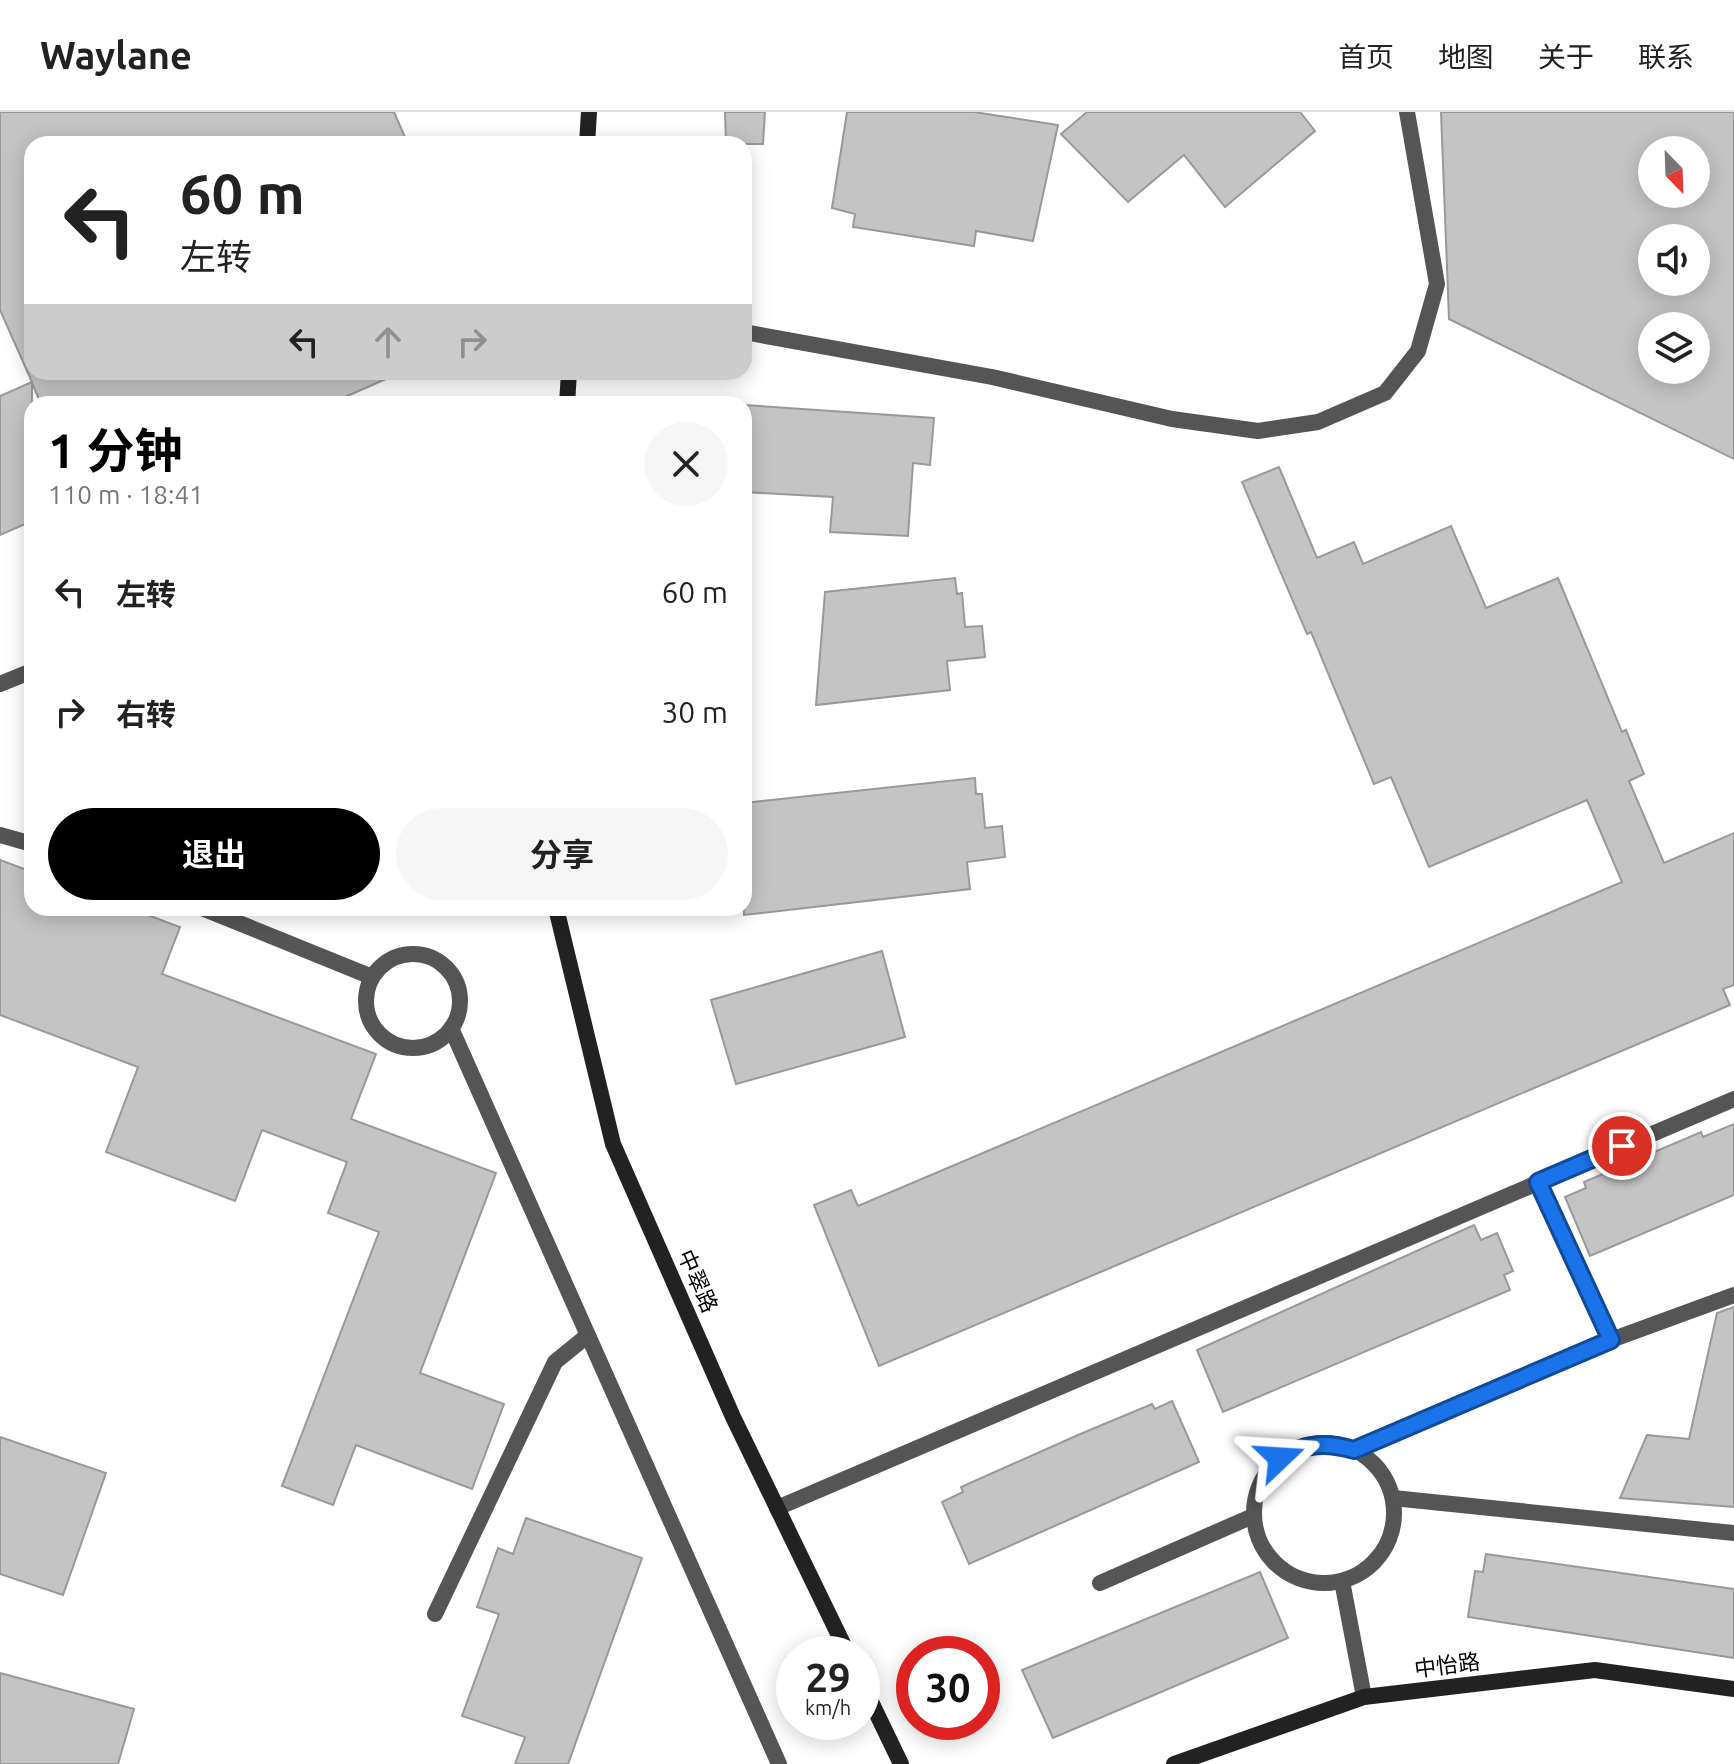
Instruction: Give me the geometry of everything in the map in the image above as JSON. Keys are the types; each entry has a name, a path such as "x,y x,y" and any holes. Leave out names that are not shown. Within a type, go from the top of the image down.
{"main road":[{"path":"588,136 589,112"},
{"name":"中翠路","path":"558,916 613,1144 777,1508 839,1636"},
{"name":"中怡路","path":"1174,1764 1364,1697 1595,1670 1734,1689"},
{"path":"880,1720 901,1764"}],"street":[{"path":"752,333 992,377 1172,419 1258,431 1318,422 1385,393 1418,351 1437,284 1407,112"},
{"path":"0,684 24,674"},
{"path":"0,835 24,842"},
{"path":"222,916 372,977"},
{"path":"426,955 439,962 457,986 458,1015 451,1028 440,1039 411,1048 381,1036 366,1008 372,977 382,965 397,956 426,955"},
{"path":"451,1028 779,1764"},
{"path":"777,1508 1734,1099"},
{"path":"1538,1182 1611,1340"},
{"path":"1354,1450 1611,1340 1734,1295"},
{"path":"435,1614 555,1362 587,1336"},
{"path":"1328,1442 1354,1450 1384,1475 1393,1498 1392,1533 1386,1547 1368,1569 1342,1581 1322,1584 1296,1578 1273,1563 1258,1539 1253,1516 1258,1487 1280,1458 1299,1447 1328,1442"},
{"path":"1393,1498 1734,1533"},
{"path":"1100,1583 1253,1516"},
{"path":"1342,1581 1364,1697"}],"building":[{"path":"0,112 394,112 404,136 24,136 24,364 0,310"},
{"path":"725,112 765,112 763,144 752,144 752,136 726,136"},
{"path":"847,112 974,112 1058,125 1033,241 976,231 974,246 853,227 855,214 832,208"},
{"path":"1087,112 1300,112 1315,131 1225,207 1184,155 1128,202 1061,134"},
{"path":"1441,112 1734,112 1734,459 1449,319"},
{"path":"384,380 347,396 38,396 32,383 32,396 24,396 24,524 0,535 0,396 32,382"},
{"path":"752,406 934,418 930,465 913,463 908,536 830,532 833,497 752,492"},
{"path":"1279,467 1317,558 1354,542 1363,564 1451,526 1486,608 1558,578 1622,732 1626,730 1644,774 1629,781 1664,863 1734,833 1734,985 1723,989 1730,1005 879,1366 814,1205 851,1190 858,1206 1622,882 1587,800 1429,867 1391,777 1374,784 1311,632 1307,634 1242,482"},
{"path":"955,578 957,594 962,593 965,627 982,626 985,657 947,661 950,690 816,705 825,592"},
{"path":"975,778 976,794 982,794 985,828 1002,826 1005,857 967,862 970,889 752,914 752,802"},
{"path":"0,860 24,869 24,916 150,916 180,927 162,974 376,1054 351,1119 496,1173 420,1373 504,1404 472,1489 356,1445 333,1505 282,1486 379,1232 328,1213 347,1162 262,1130 235,1201 106,1152 138,1067 0,1015"},
{"path":"882,951 905,1037 736,1084 711,1000"},
{"path":"1734,1124 1734,1195 1590,1256 1565,1197 1586,1188 1584,1182 1701,1132 1703,1137"},
{"path":"1474,1225 1481,1240 1497,1233 1513,1271 1504,1275 1510,1290 1223,1412 1197,1350"},
{"path":"1734,1307 1734,1507 1620,1498 1647,1435 1689,1439 1717,1313"},
{"path":"1172,1401 1199,1462 969,1564 942,1502 963,1492 961,1487 1078,1435 1152,1404 1155,1409"},
{"path":"0,1437 106,1473 63,1595 0,1574"},
{"path":"526,1518 642,1558 568,1764 515,1764 525,1737 462,1716 499,1614 477,1607 498,1548 513,1554"},
{"path":"1486,1554 1734,1589 1734,1658 1468,1617 1475,1571 1483,1572"},
{"path":"1260,1572 1288,1638 1053,1738 1022,1670"},
{"path":"0,1673 134,1709 118,1764 0,1764"}],"route":[{"path":"1280,1458 1299,1447 1328,1442 1354,1450 1611,1340 1538,1182 1622,1146"}]}
